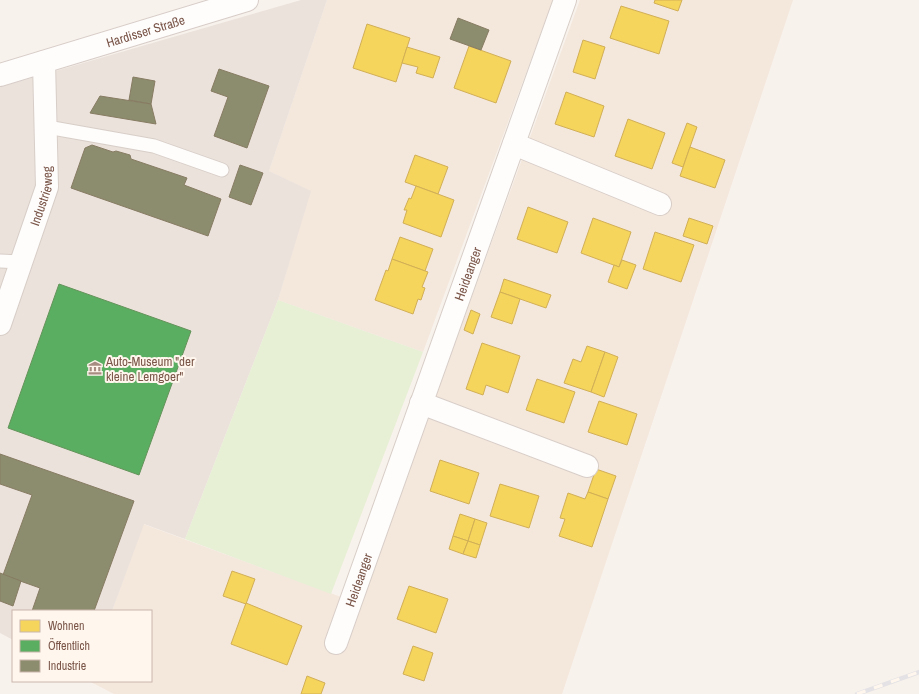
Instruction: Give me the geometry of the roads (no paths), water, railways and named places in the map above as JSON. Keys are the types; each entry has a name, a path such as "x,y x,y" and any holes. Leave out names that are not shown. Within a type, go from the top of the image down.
{"street":[{"name":"Hardisser Straße","path":"0,75 247,0"},
{"name":"Heideanger","path":"336,644 565,0"},
{"name":"Industrieweg","path":"0,324 10,262 47,187 47,127 44,62"},
{"path":"514,144 660,204"},
{"path":"421,404 587,466"}],"lane":[{"path":"47,127 154,146 222,170"}],"railway":[{"path":"857,694 919,672"}],"place":[{"name":"Auto-Museum \"der kleine Lemgoer\"","path":"95,368"}]}
